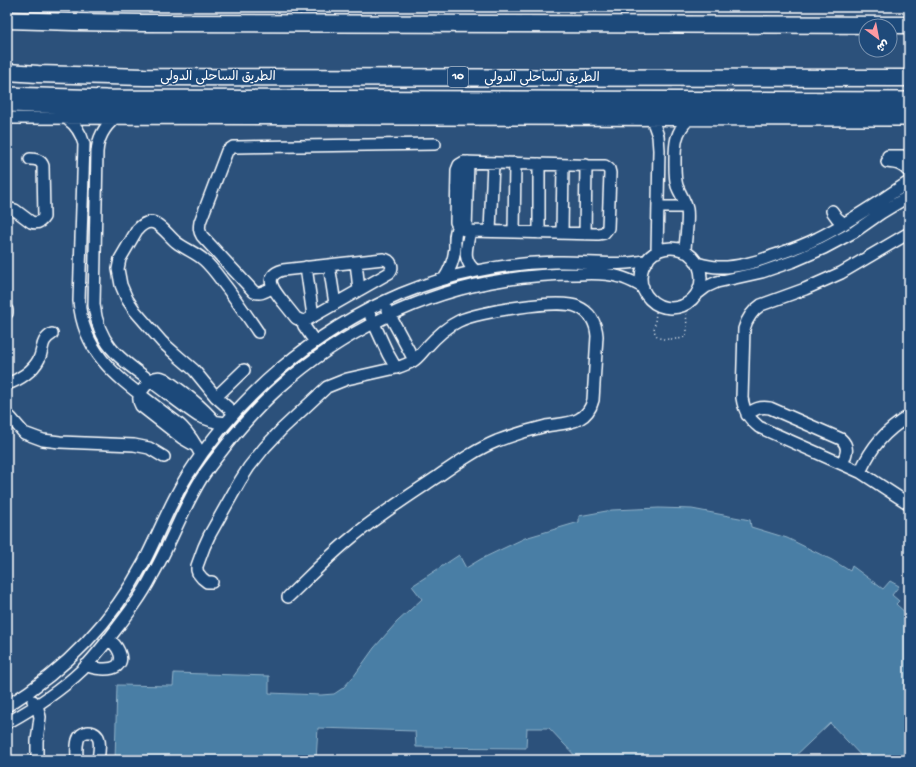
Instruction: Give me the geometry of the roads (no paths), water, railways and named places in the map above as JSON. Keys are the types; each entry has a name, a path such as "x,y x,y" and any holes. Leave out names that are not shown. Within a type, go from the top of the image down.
{"highway":[{"path":"7,20 143,23 909,25"},
{"name":"الطريق الساحلى الدولى","path":"7,72 144,77 909,78"}],"main road":[{"path":"7,94 106,102 909,99"},
{"path":"7,105 71,107 106,102"},
{"path":"150,102 285,113 688,114 909,110"}],"street":[{"path":"7,118 66,119 285,113 652,119 688,114 909,120"},
{"path":"685,252 687,216 683,197 676,181 675,149 678,132 688,114"},
{"path":"115,118 103,132 98,145 94,305 100,330 115,354 198,416 205,419 226,419 242,426"},
{"path":"66,119 80,132 84,144 79,301 80,312 86,334 102,361 182,427 199,450"},
{"path":"652,119 656,128 659,143 657,252"},
{"path":"272,288 259,293 254,292 200,233 200,222 227,151 233,147 435,144"},
{"path":"909,157 902,156 887,159 901,164 909,172"},
{"path":"7,208 15,210 34,223 40,222 44,217 44,166 38,160 30,159"},
{"path":"444,279 452,261 456,231 465,229 539,233 604,233 608,228 609,168 606,166 586,165 468,162 465,229 467,247 466,256 467,261 476,271"},
{"path":"490,231 492,162"},
{"path":"514,232 515,163"},
{"path":"539,164 539,233"},
{"path":"562,233 563,165"},
{"path":"585,234 586,165"},
{"path":"697,263 717,268 727,267 760,261 788,251 817,239 844,224 909,182"},
{"path":"697,294 700,286 700,271 697,263 685,252 671,248 664,249 657,252 644,266 642,273 643,287 650,300 664,307 679,307 692,300 706,287 717,282 762,272 824,248 854,232 909,196"},
{"path":"658,207 686,207"},
{"path":"833,230 829,212 844,224"},
{"path":"226,419 216,397 198,374 155,335 130,305 124,293 118,273 118,264 140,226 147,223 158,224 170,237 204,260 212,268 258,332"},
{"path":"909,233 841,272 805,289 761,305 755,309 746,322 744,329 742,398 743,407 747,415 752,422 759,427 860,472 909,504"},
{"path":"455,245 467,247"},
{"path":"81,251 95,251"},
{"path":"302,321 307,320 388,273 392,270 390,262 386,259 306,267 283,270 275,273 271,280 272,288 296,318 302,321 315,342"},
{"path":"7,706 27,693 66,663 92,636 114,609 131,584 199,450 226,419 269,378 315,342 343,324 384,302 444,279 476,271 528,263 557,262 629,264 648,260"},
{"path":"356,262 359,290"},
{"path":"329,265 335,304"},
{"path":"306,267 313,316"},
{"path":"727,267 729,279"},
{"path":"7,723 36,706 66,684 86,666 133,608 152,577 191,497 201,479 212,464 242,426 278,388 327,351 374,323 425,300 461,288 531,276 596,273 620,277 643,287"},
{"path":"384,302 414,360"},
{"path":"212,582 205,580 198,573 197,566 209,536 240,481 262,450 327,387 347,378 396,368 414,360 454,323 472,316 500,310 544,305 572,304 587,312 594,323 597,336 593,400 590,409 584,416 576,421 538,428 510,436 471,455 403,499 368,524 288,597"},
{"path":"368,310 396,368"},
{"path":"7,384 12,383 24,376 34,366 40,357 44,341 52,334"},
{"path":"386,350 404,341"},
{"path":"216,397 244,370"},
{"path":"269,378 278,388"},
{"path":"140,393 150,381"},
{"path":"747,415 756,408 770,408 841,439 847,449 847,453 842,464"},
{"path":"7,415 24,432 43,440 60,442 134,444 149,448 164,456"},
{"path":"860,472 866,458 886,432 909,416"},
{"path":"179,490 191,497"},
{"path":"86,666 98,669 113,668 117,666 120,661 119,652 115,644 108,639"},
{"path":"27,693 40,713 37,741 37,760"},
{"path":"77,760 78,740 82,734 89,732 95,734 99,739 98,760"}],"water":[{"path":"659,508 692,509 750,520 751,527 787,538 832,560 850,571 852,566 883,589 890,581 899,586 892,595 899,601 896,604 909,616 909,760 865,760 830,723 791,760 579,760 549,728 527,728 526,748 416,747 415,731 318,728 316,760 115,760 117,685 173,686 174,673 269,676 269,693 334,694 343,688 354,676 374,648 397,622 422,599 412,586 459,555 466,568 481,559 525,538 579,522 579,516 612,510"}]}
